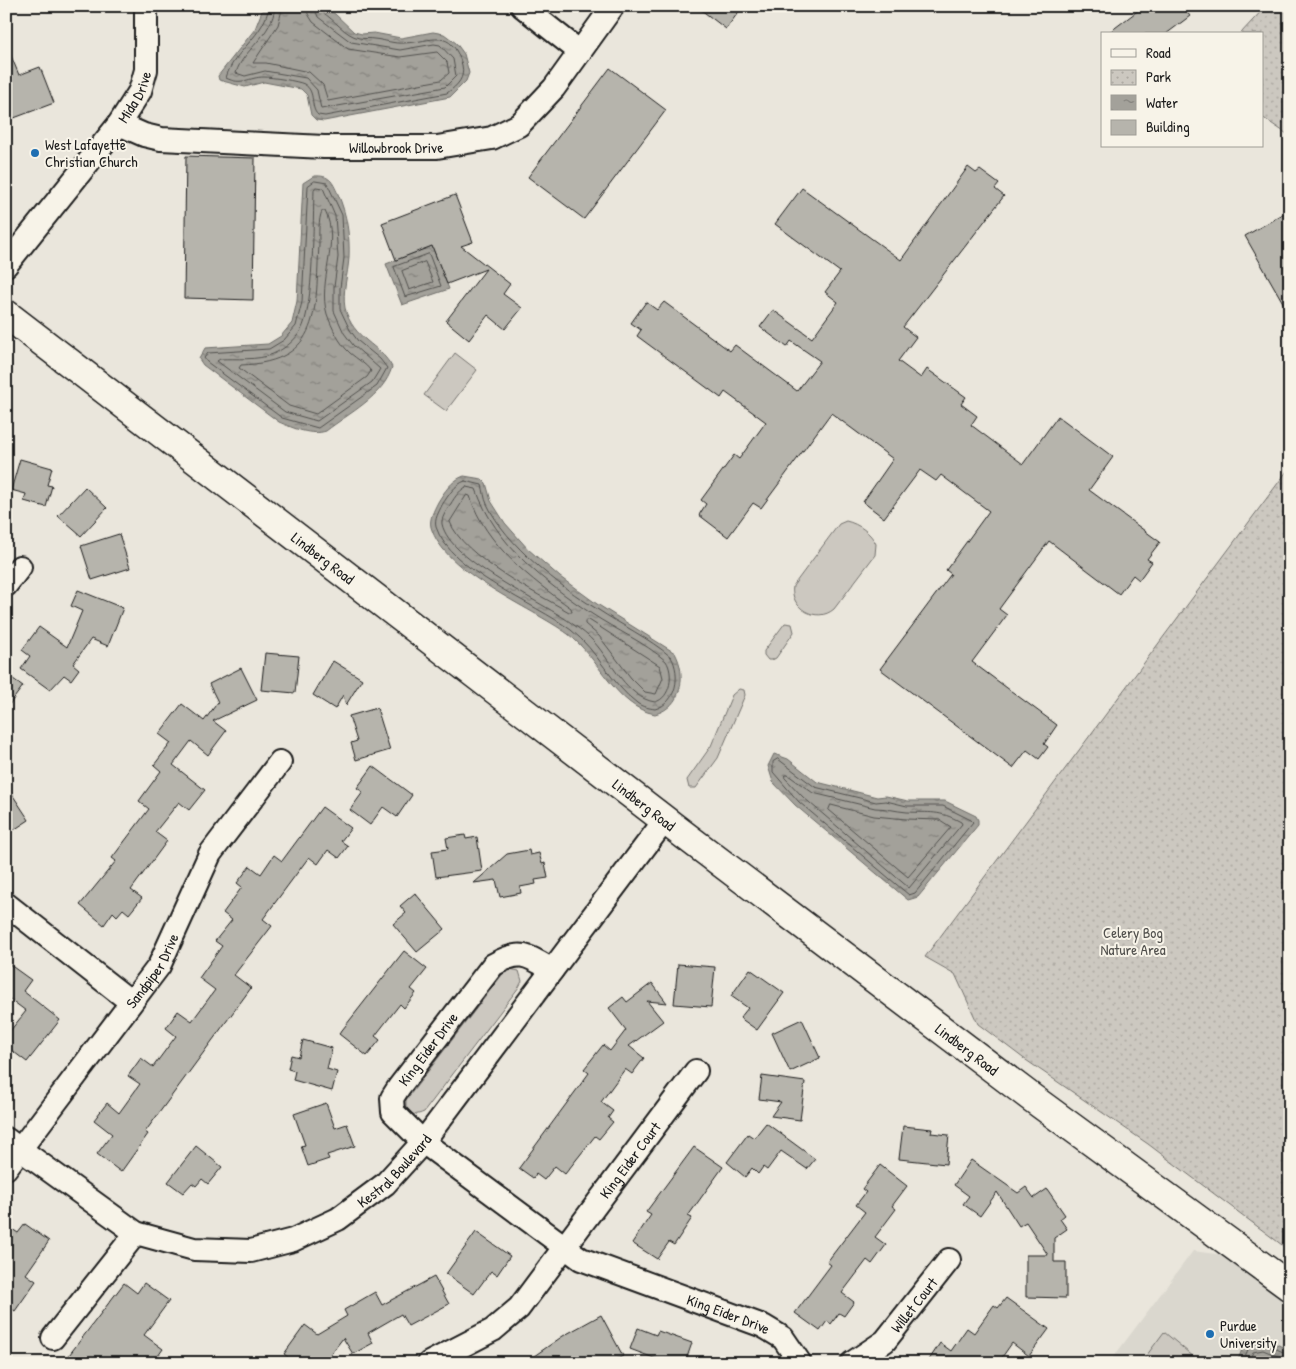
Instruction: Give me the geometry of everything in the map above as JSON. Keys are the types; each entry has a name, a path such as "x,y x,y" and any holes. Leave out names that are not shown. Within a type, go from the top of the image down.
{"main road":[{"name":"Lindberg Road","path":"6,314 665,820 1032,1098 1290,1287"}],"street":[{"name":"Mida Drive","path":"6,264 119,124 140,91 146,70 146,6"},
{"path":"522,6 580,52"},
{"name":"Willowbrook Drive","path":"119,124 144,135 162,139 324,147 437,147 492,138 519,124 554,88 613,6"},
{"path":"6,585 20,567"},
{"name":"Sandpiper Drive","path":"6,1168 13,1144 159,966 210,854 280,762"},
{"name":"Kestral Boulevard","path":"13,1144 136,1233 194,1249 252,1251 293,1240 338,1219 385,1184 423,1142 665,820"},
{"path":"6,904 131,1002"},
{"name":"King Eider Drive","path":"552,970 527,955 510,955 493,965 399,1086 392,1098 393,1112 423,1142 580,1259 762,1326 782,1338 800,1363"},
{"name":"King Eider Court","path":"564,1247 696,1071"},
{"path":"53,1338 136,1233"},
{"path":"429,1363 493,1330 519,1308 564,1247"},
{"name":"Willet Court","path":"852,1363 885,1341 949,1260"}],"shaded area":[{"name":"Purdue University","path":"1193,1251 1223,1255 1290,1304 1290,1363 1109,1363"}],"green space":[{"path":"1266,6 1290,6 1290,136 1264,118 1264,32 1242,32"},
{"path":"455,353 477,370 446,411 424,395"},
{"name":"Celery Bog Nature Area","path":"1290,467 1290,1251 1148,1144 1023,1058 978,1024 955,974 925,957"},
{"path":"846,521 860,527 871,536 876,544 875,555 834,609 820,615 813,614 800,607 795,601 793,586 839,524"},
{"path":"785,623 792,624 794,632 776,658 768,660 764,655 764,651"},
{"path":"739,689 744,690 745,695 718,758 696,788 689,788 687,780 711,746 732,695"},
{"path":"510,969 519,971 522,981 519,987 424,1112 415,1114 408,1112 406,1110 406,1100 505,971"},
{"path":"1164,1332 1201,1363 1141,1363"}],"water":[{"path":"264,6 323,7 335,14 354,32 362,34 374,33 401,38 433,32 444,34 456,43 464,54 469,73 466,81 450,97 324,121 316,120 311,115 307,95 301,89 264,82 245,87 219,80 218,76 255,29"},
{"path":"314,176 327,178 332,182 346,218 349,250 344,302 349,319 360,335 387,359 392,367 382,387 365,403 326,431 314,433 302,431 279,422 203,365 199,359 205,348 268,344 281,336 292,323 297,301 303,183"},
{"path":"432,246 449,289 402,305 386,264"},
{"path":"464,476 482,479 486,483 491,501 505,523 528,549 560,577 597,604 675,653 681,671 681,680 680,689 671,705 655,714 629,702 618,692 589,655 568,634 470,574 439,544 431,527 432,514 446,490 452,483"},
{"path":"774,754 788,759 817,782 877,797 886,796 908,801 945,801 976,816 978,825 918,897 908,900 795,805 773,782 768,766"},
{"path":"1265,1338 1290,1351 1290,1363 1237,1363 1245,1341"}],"building":[{"path":"696,6 743,6 726,29"},
{"path":"1144,6 1182,6 1190,16 1169,32 1110,32"},
{"name":"West Lafayette Christian Church","path":"6,44 19,75 40,67 54,103 6,121"},
{"path":"610,68 666,110 584,219 528,177"},
{"path":"186,156 255,158 253,300 184,298"},
{"path":"968,167 976,173 980,170 999,184 995,189 1004,196 903,327 916,337 898,361 921,378 927,369 966,397 961,404 977,416 971,425 1023,464 1058,416 1113,457 1089,490 1160,542 1147,559 1152,562 1139,580 1133,575 1119,594 1049,541 999,609 1007,615 972,662 1057,725 1044,744 1048,747 1039,759 1027,750 1013,768 880,669 951,574 946,570 989,511 941,475 936,481 920,470 884,518 863,502 893,459 831,413 761,508 753,503 728,537 699,515 706,504 701,500 734,455 739,459 766,422 725,392 721,398 637,336 641,330 631,323 646,302 657,310 664,302 730,351 735,345 797,391 820,361 791,341 787,347 760,327 773,310 812,338 838,302 825,292 840,272 775,224 802,188 901,260"},
{"path":"455,195 473,242 461,246 510,284 503,294 522,308 505,329 488,315 469,340 446,321 486,269 447,284 432,246 396,260 382,223"},
{"path":"1290,210 1290,315 1245,236"},
{"path":"20,459 52,468 47,485 52,486 46,507 24,501 26,494 11,490"},
{"path":"85,487 107,508 81,536 58,516"},
{"path":"119,534 130,568 92,580 81,546"},
{"path":"78,590 123,608 108,646 91,639 73,664 79,669 71,680 64,675 50,690 21,669 30,656 22,650 39,627 67,647 82,611 71,606"},
{"path":"265,653 299,656 295,693 261,690"},
{"path":"333,661 362,679 346,705 343,695 335,709 313,695"},
{"path":"241,668 257,700 213,721 226,731 208,755 191,741 173,765 205,790 189,810 179,802 155,832 167,841 131,890 142,898 129,914 123,909 117,916 113,912 104,925 80,905 116,861 112,858 149,809 139,801 161,771 154,765 171,743 159,734 182,704 204,721 218,702 209,684"},
{"path":"6,674 23,686 6,709"},
{"path":"377,708 390,750 356,760 351,743 357,741 349,716"},
{"path":"373,766 412,795 397,817 383,807 370,825 350,810 363,792 357,788"},
{"path":"6,785 29,820 6,835"},
{"path":"322,807 351,828 341,841 348,846 339,858 328,850 318,864 309,857 263,919 272,926 234,975 251,988 145,1132 148,1134 121,1172 97,1154 112,1134 94,1120 107,1103 119,1113 140,1084 128,1076 141,1058 153,1067 176,1036 166,1028 178,1011 192,1021 215,990 199,978 222,946 215,941 232,920 223,913 242,887 237,883 250,866 261,874 274,855 282,861"},
{"path":"465,835 466,839 477,837 482,871 436,877 432,851 448,849 446,838"},
{"path":"529,850 530,855 539,853 542,864 545,863 548,878 535,880 536,884 520,887 521,893 500,897 496,880 474,883 507,854"},
{"path":"415,893 445,929 417,952 393,924 406,913 400,906"},
{"path":"404,951 427,969 411,989 416,993 404,1008 400,1004 375,1036 380,1040 367,1056 339,1034"},
{"path":"6,962 31,980 23,991 60,1020 27,1062 6,1046 6,1036 26,1011 6,996"},
{"path":"678,964 715,967 711,1007 674,1004"},
{"path":"750,969 784,993 757,1030 740,1018 748,1008 731,996"},
{"path":"652,983 667,1003 647,1001 663,1021 629,1046 644,1058 632,1074 625,1069 601,1102 613,1111 608,1118 613,1122 599,1139 595,1136 565,1174 555,1166 544,1180 536,1174 533,1178 519,1168 589,1073 584,1069 603,1045 610,1051 626,1030 609,1008 623,997 627,1002"},
{"path":"802,1019 820,1058 790,1072 772,1033"},
{"path":"303,1040 332,1048 327,1069 337,1072 332,1091 293,1080 295,1071 288,1069 291,1055 299,1057"},
{"path":"762,1076 805,1082 800,1120 771,1116 781,1102 759,1099"},
{"path":"326,1103 335,1128 347,1124 355,1146 327,1155 329,1159 308,1166 301,1146 305,1145 294,1114"},
{"path":"766,1123 815,1159 807,1169 781,1151 767,1170 763,1167 758,1174 752,1168 745,1177 727,1162 748,1134 754,1138"},
{"path":"903,1126 932,1129 931,1133 949,1135 946,1164 899,1159"},
{"path":"196,1146 222,1167 208,1184 202,1179 196,1186 192,1183 183,1193 168,1182"},
{"path":"694,1147 723,1167 688,1216 692,1218 674,1245 669,1242 657,1259 632,1243 651,1215 646,1212"},
{"path":"971,1160 1018,1193 1026,1187 1034,1198 1047,1189 1065,1215 1060,1219 1067,1229 1054,1238 1054,1262 1066,1262 1066,1298 1026,1297 1026,1255 1048,1255 1026,1222 1019,1226 997,1192 980,1216 963,1204 969,1196 954,1185"},
{"path":"880,1165 907,1186 892,1206 896,1209 875,1237 886,1245 872,1264 867,1260 842,1293 854,1302 844,1316 839,1313 831,1324 827,1321 820,1331 795,1313 831,1265 827,1262 865,1212 856,1205 866,1192 862,1189"},
{"path":"25,1224 49,1241 26,1274 36,1281 15,1311 6,1305 6,1225 18,1233"},
{"path":"476,1232 510,1256 497,1275 491,1271 474,1294 446,1274"},
{"path":"434,1277 449,1304 408,1326 401,1314 368,1333 373,1343 353,1354 343,1338 324,1363 295,1363 284,1354 305,1325 317,1334 347,1316 344,1310 375,1292 382,1305"},
{"path":"124,1283 137,1293 144,1283 169,1301 144,1335 163,1349 153,1363 63,1363"},
{"path":"1006,1298 1049,1329 1029,1356 1012,1343 998,1363 927,1363 940,1343 951,1351 967,1328 974,1333 994,1305 998,1308"},
{"path":"601,1315 623,1356 610,1363 524,1363 563,1336"},
{"path":"638,1328 656,1335 658,1331 692,1343 685,1363 667,1363 630,1349"}],"place":[{"name":"West Lafayette Christian Church","path":"35,153"},
{"name":"Purdue University","path":"1210,1334"}]}
